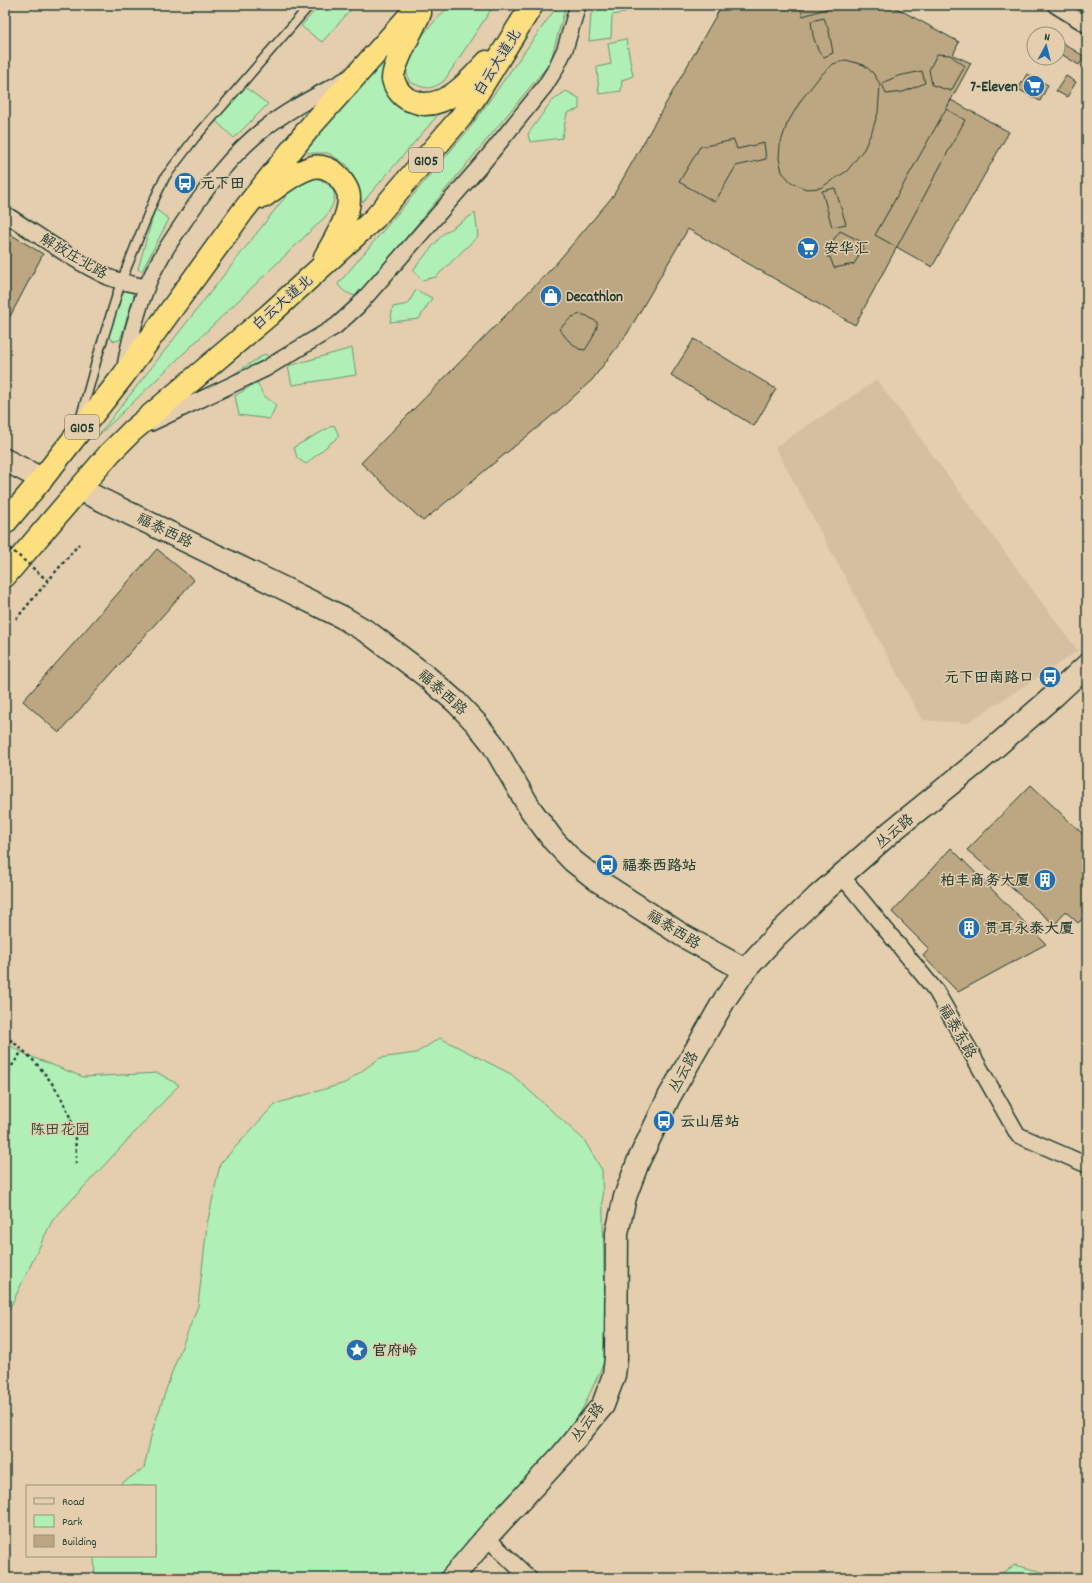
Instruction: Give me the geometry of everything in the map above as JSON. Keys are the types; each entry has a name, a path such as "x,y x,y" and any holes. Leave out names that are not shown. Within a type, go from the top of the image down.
{"highway":[{"name":"G105","path":"5,523 42,479 123,376 244,211 310,127 419,5"},
{"path":"424,5 395,68 393,78 402,95 409,100 424,104 435,102 455,93 470,80 515,33"},
{"name":"白云大道北","path":"5,576 110,453 132,432 318,271 375,218 442,140 477,94 532,5"},
{"path":"244,211 290,178 305,170 315,167 326,168 336,173 346,188 349,198 343,222 318,271"}],"street":[{"path":"132,432 265,369 317,338 349,315 369,295 482,164 545,86 565,49 578,5"},
{"path":"1062,6 1087,25"},
{"path":"123,376 132,329 146,287 157,264 187,217 220,171 249,141 278,118 358,73"},
{"name":"解放庄北路","path":"5,214 108,277 121,282 146,287"},
{"path":"5,460 42,479"},
{"name":"福泰西路","path":"79,488 342,617 369,633 426,676 456,702 476,723 492,743 531,810 554,841 573,861 597,880 685,937 745,970"},
{"name":"丛云路","path":"452,1578 486,1537 563,1454 603,1405 614,1375 616,1358 617,1233 625,1197 638,1162 669,1097 725,999 745,970 775,937 841,875 1055,696 1087,665"},
{"name":"福泰东路","path":"841,875 936,991 1018,1135 1087,1165"},
{"path":"486,1537 529,1578"}],"lane":[{"path":"75,436 121,282 165,177 194,139 310,5"}],"path":[{"path":"5,544 48,581"},
{"path":"16,619 79,544"},
{"path":"5,1036 40,1067 63,1102 73,1128 76,1149 76,1165"},
{"path":"5,1076 22,1051"}],"shaded area":[{"path":"877,380 1078,651 967,723 922,720 775,447"}],"green space":[{"path":"320,5 355,5 322,42 301,26"},
{"path":"450,5 494,5 444,81 431,88 419,86 409,81 406,68 408,59 417,42"},
{"path":"558,5 566,5 550,63 363,290 356,296 343,290 338,284 469,129"},
{"path":"603,5 624,5 625,13 612,15 611,38 589,41 591,14"},
{"path":"626,39 633,76 622,80 621,91 599,94 597,67 611,64 608,43"},
{"path":"385,57 389,60 384,72 443,109 363,202 360,199 357,183 347,165 328,153 308,153 304,150"},
{"path":"242,85 268,104 234,138 215,120"},
{"path":"566,91 579,98 579,109 567,113 562,138 530,142 528,134 551,102"},
{"path":"316,178 329,185 334,193 333,203 326,216 97,437 289,192 301,181"},
{"path":"155,209 169,219 142,271 138,269"},
{"path":"475,213 478,236 436,277 422,280 413,270 443,234"},
{"path":"124,288 130,289 134,296 120,340 114,341 107,336 119,295"},
{"path":"416,290 432,298 419,319 390,322 393,307 408,304"},
{"path":"352,348 356,375 292,385 288,366"},
{"path":"265,354 271,358 206,392"},
{"path":"257,382 263,395 276,405 270,419 239,415 235,396"},
{"path":"334,425 339,436 306,464 297,458 294,447"},
{"path":"440,1038 511,1074 584,1140 602,1170 606,1358 585,1404 558,1451 441,1578 95,1578 94,1557 156,1557 156,1485 119,1485 144,1468 152,1432 172,1372 198,1306 207,1225 220,1164 275,1104 345,1083 380,1058 416,1053"},
{"name":"陈田花园","path":"5,1043 27,1055 83,1077 158,1073 179,1085 52,1221 5,1318"},
{"path":"1015,1565 1066,1578 995,1578"}],"building":[{"name":"安华汇","path":"722,5 891,5 959,42 953,55 971,63 946,109 965,120 855,325 688,229 627,334 592,380 559,410 423,521 361,463 554,266 613,196"},
{"path":"799,5 828,5 829,8 803,16"},
{"path":"824,18 829,31 833,53 824,57 818,50 813,36 811,21"},
{"path":"1066,45 1085,57 1079,65 1066,57"},
{"path":"937,54 950,55 965,66 951,91 932,85 929,70"},
{"path":"846,60 864,65 873,73 880,84 878,113 864,149 847,171 820,188 806,189 791,182 782,172 779,158 780,145 787,124 801,100 821,75 833,64"},
{"path":"922,71 925,83 903,92 886,94 882,83 898,76"},
{"path":"1027,74 1048,85 1040,101 1018,89"},
{"path":"1066,76 1076,82 1067,97 1056,91"},
{"path":"951,100 1009,132 932,267 875,235"},
{"path":"734,140 737,149 764,143 766,159 736,166 715,202 679,182 700,147"},
{"path":"835,188 846,224 832,227 822,191"},
{"path":"5,231 43,254 5,326"},
{"path":"840,231 864,243 863,249 854,264 834,268 830,257 827,257 826,250"},
{"path":"580,314 597,322 597,327 592,339 585,350 579,349 568,340 559,329 572,317"},
{"path":"694,339 776,389 754,426 671,375"},
{"path":"157,549 194,580 59,733 23,701"},
{"name":"柏丰商务大厦","path":"1031,785 1087,838 1087,915 1078,923 1065,911 1055,925 967,850"},
{"name":"贯耳永泰大厦","path":"951,848 1046,944 958,992 923,956 929,949 892,912"}],"place":[{"name":"7-Eleven","path":"1034,86"},
{"name":"元下田","path":"185,183"},
{"name":"安华汇","path":"808,248"},
{"name":"Decathlon","path":"551,296"},
{"name":"元下田南路口","path":"1050,677"},
{"name":"福泰西路站","path":"607,865"},
{"name":"柏丰商务大厦","path":"1045,880"},
{"name":"贯耳永泰大厦","path":"969,928"},
{"name":"云山居站","path":"664,1121"},
{"name":"官府岭","path":"357,1350"}]}
